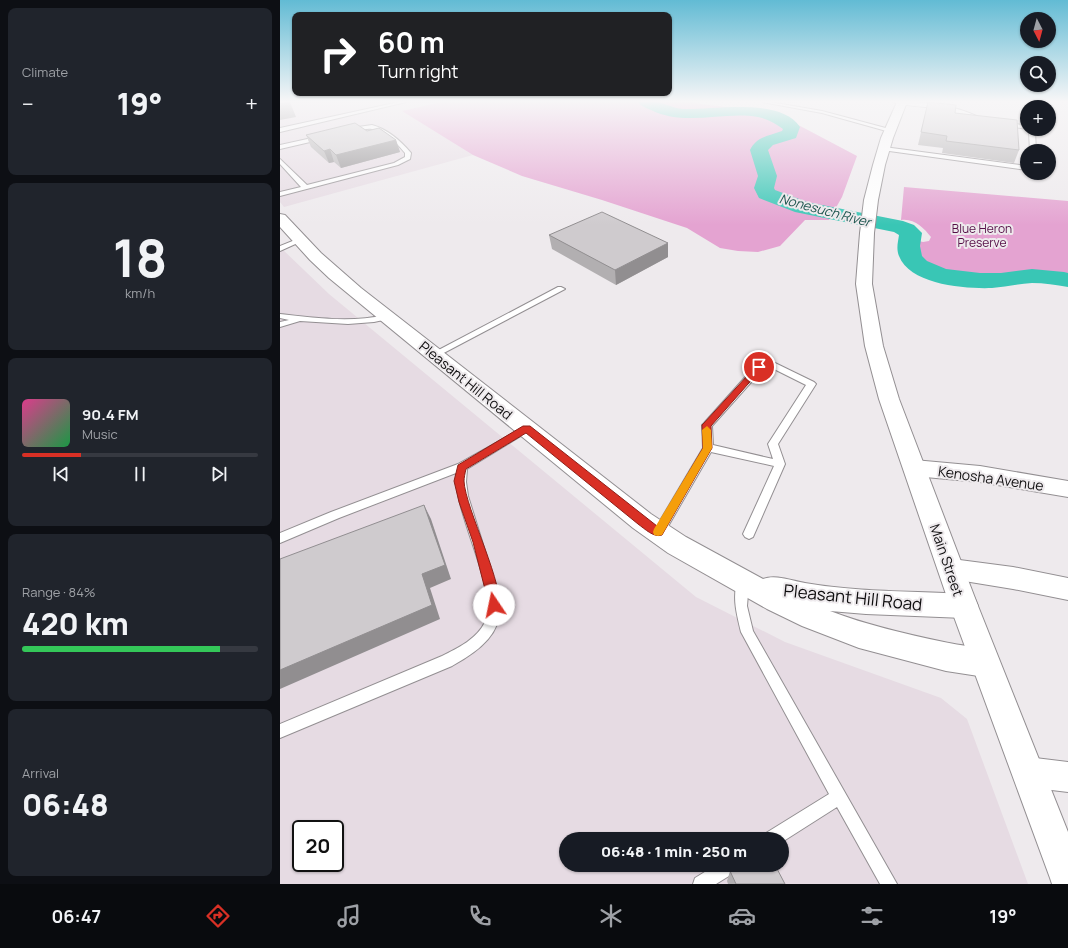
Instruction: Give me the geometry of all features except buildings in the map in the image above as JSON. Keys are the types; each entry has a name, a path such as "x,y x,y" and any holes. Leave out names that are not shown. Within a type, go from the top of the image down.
{"main road":[{"name":"Main Street","path":"886,143 876,176 868,223 864,284 874,346 889,399 952,569 964,606 1068,878"},
{"name":"Pleasant Hill Road","path":"280,218 334,274 385,317 435,354 526,429 642,521 678,545 777,600 812,617 859,635 946,657 985,663"},
{"name":"Pleasant Hill Road","path":"743,580 774,589 808,596 964,606"}],"street":[{"name":"Kenosha Avenue","path":"914,468 980,474 1068,489"},
{"path":"952,569 1013,578 1068,590"},
{"path":"1027,772 1068,777"}],"lane":[{"path":"280,147 296,143"},
{"path":"280,194 404,162 408,158 408,153 404,147 399,143"},
{"path":"884,149 1020,167"},
{"path":"280,161 305,188"},
{"path":"280,249 300,240"},
{"path":"435,354 561,289"},
{"path":"280,316 337,321 376,320 385,317"},
{"path":"280,325 302,319"},
{"path":"659,532 708,448 707,425 759,367 775,366 811,384 773,444 780,464 750,534"},
{"path":"280,538 335,515 462,467 526,429"},
{"path":"708,448 780,464"},
{"path":"280,731 447,661 467,650 489,627 494,616 492,591 478,542 464,502 459,481 462,467"},
{"path":"743,580 741,606 747,632 889,884"},
{"path":"783,832 839,797"},
{"path":"700,884 720,872"}],"shaded area":[{"path":"280,143 454,143 473,155 284,207 280,202"},
{"path":"280,247 329,294 696,597 785,642 941,698 967,719 1028,884 280,884"}],"green space":[{"path":"454,143 833,143 857,156 842,197 829,220 805,220 780,246 758,252 720,248 687,228 522,176 473,155"},
{"name":"Blue Heron Preserve","path":"904,187 1068,201 1068,278 1040,271 1004,277 978,277 923,263 916,256 915,253 918,252 914,248 912,241 929,241 931,237 922,227 914,222 901,220"}],"waterway":[{"name":"Nonesuch River","path":"764,143 759,150 767,176 767,182 764,188 766,194 790,204 802,207 901,227 911,233 909,243 910,256 919,266 928,271 954,278 980,281 1032,276 1068,280"}],"slow traffic":[{"path":"658,532 708,448 707,430"}],"route":[{"path":"494,605 492,591 478,542 464,502 459,481 462,467 526,429 642,521 659,532 708,448 707,425 759,367"}]}
